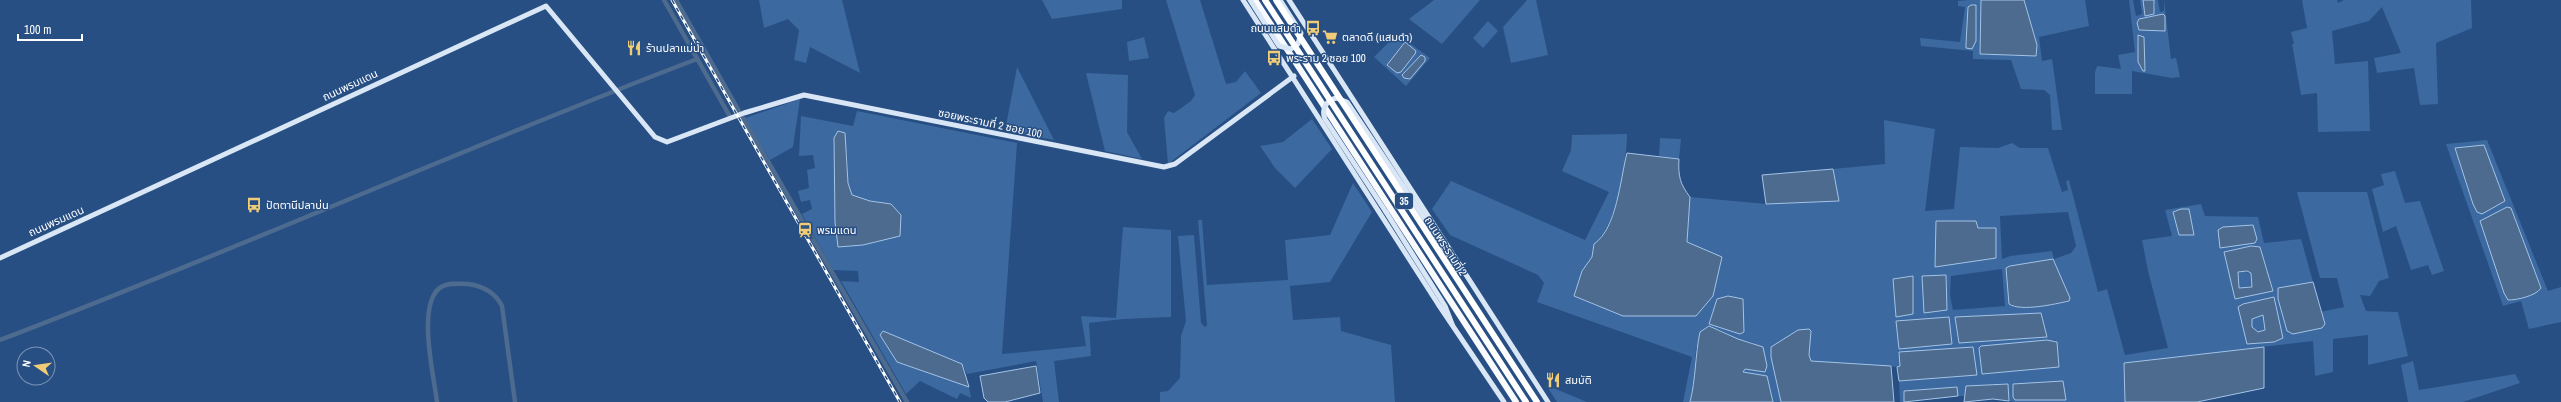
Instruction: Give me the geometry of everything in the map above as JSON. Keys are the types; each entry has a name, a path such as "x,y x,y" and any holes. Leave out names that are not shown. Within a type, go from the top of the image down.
{"highway":[{"name":"35","path":"1255,0 1516,402"},
{"path":"1265,0 1526,402"},
{"path":"1275,0 1536,402"}],"main road":[{"name":"35","path":"1243,0 1294,76 1453,327 1504,402"},
{"path":"1250,0 1279,46 1291,49 1298,44 1301,33 1280,0"},
{"name":"ถนนพระรามที่ 2","path":"1289,0 1548,402"},
{"name":"ถนนพรมแดน","path":"0,258 546,6 655,137 662,141"},
{"name":"ซอยพระรามที่ 2 ซอย 100","path":"662,141 672,142 740,114 804,95 1164,167 1175,164 1294,76"},
{"path":"1453,327 1445,306 1325,119 1324,109 1328,102 1336,98 1347,102 1446,252 1476,292"}],"shaded area":[{"path":"759,0 842,0 860,73 810,47 806,63 794,60 799,30 788,19 764,28"},
{"path":"1042,0 1122,0 1122,9 1052,19"},
{"path":"1166,0 1200,0 1226,84 1236,82 1245,71 1261,93 1168,164 1164,118 1168,111 1174,113 1191,101 1195,95"},
{"path":"1434,0 1480,0 1442,44 1409,19"},
{"path":"1527,0 1536,0 1548,55 1511,63 1503,27"},
{"path":"1981,0 1982,3 1980,54 2036,56 2037,45 2024,0 2085,0 2089,26 2039,37 2042,61 2052,59 2062,130 2052,130 2050,95 2044,90 2021,89 2011,60 1973,59 1973,51 1921,46 1920,38 1960,42 1965,7 1958,6 1958,1"},
{"path":"1981,0 2024,0 2037,45 2036,56 1980,54"},
{"path":"2129,0 2133,0 2136,16 2142,14 2140,0 2143,0 2145,16 2155,7 2154,0 2158,0 2160,12 2164,11 2164,0 2171,59 2176,58 2180,77 2172,78 2132,71 2132,94 2095,94 2095,72 2097,66 2121,69 2118,55 2135,52"},
{"path":"2143,0 2154,0 2154,14 2145,16"},
{"path":"2302,0 2337,0 2338,3 2344,0 2471,0 2472,28 2436,43 2438,104 2420,105 2414,68 2377,73 2374,58 2401,53 2382,7 2369,21 2332,31 2335,64 2368,61 2370,131 2318,132 2317,93 2301,95 2292,44 2294,44 2291,32 2307,28"},
{"path":"1971,5 1976,5 1976,41 1972,49 1966,48 1968,7"},
{"path":"2163,14 2165,16 2165,31 2139,30 2137,23 2139,19"},
{"path":"1488,21 1498,31 1483,48 1473,38"},
{"path":"1397,34 1430,58 1406,86 1374,57"},
{"path":"2138,35 2144,37 2145,71 2143,71 2138,62"},
{"path":"1144,37 1149,58 1129,61 1127,42"},
{"path":"1405,42 1416,51 1401,72 1397,73 1387,65"},
{"path":"1421,55 1425,57 1425,61 1410,79 1404,78 1402,75"},
{"path":"1017,67 1054,140 1005,131"},
{"path":"1086,73 1128,75 1127,132 1142,159 1105,151"},
{"path":"800,99 793,147 770,160 745,118"},
{"path":"857,111 1017,143 1002,354 1086,346 1081,316 1116,318 1123,227 1171,230 1171,317 1123,319 1089,323 1091,356 1054,361 1059,402 1043,402 1036,361 967,374 962,364 880,335 897,362 969,387 971,398 960,393 957,399 920,381 906,394 841,281 859,282 858,271 833,270 802,214 812,209 810,200 801,202 798,191 809,188 807,170 815,168 813,155 799,156 801,116 853,126","holes":["847,151 848,183 852,195 870,201 891,204 835,222"]},
{"path":"1312,119 1332,149 1295,188 1275,168 1260,146 1283,142"},
{"path":"1884,120 1935,129 1925,211 1954,209 1960,147 1998,148 2012,143 2020,148 2048,148 2062,192 2068,190 2066,181 2069,180 2098,292 2107,289 2125,355 2168,348 2148,271 2142,240 2172,236 2165,210 2201,204 2205,216 2258,217 2264,243 2301,239 2313,282 2278,289 2278,299 2287,331 2325,324 2320,312 2344,307 2337,278 2320,278 2297,192 2367,192 2389,278 2379,281 2370,296 2360,295 2366,311 2398,312 2408,356 2368,365 2368,335 2333,339 2333,372 2315,376 2313,341 2124,363 2125,402 2014,402 2009,401 2008,384 1967,386 1964,396 1958,396 1956,387 1904,391 1904,402 1900,402 1899,381 1977,375 1899,352 1900,367 1811,361 1809,355 1811,331 1771,357 1781,402 1773,402 1767,376 1743,372 1754,343 1738,339 1718,329 1696,348 1694,386 1690,402 1683,402 1692,357 1537,302 1544,283 1538,275 1450,235 1432,209 1451,181 1585,240 1609,192 1562,171 1571,150 1572,135 1627,134 1625,160 1619,194 1614,210 1602,236 1594,244 1592,257 1582,271 1574,296 1623,316 1687,242 1690,197 1766,204 1839,201 1833,169 1885,164","holes":["2068,212 2076,246 2071,253 2054,259 2052,251 2010,256 2002,259 2000,216","2260,247 2273,290 2235,299 2225,252","2053,259 2070,298 2069,301 2014,307 2006,268 2010,266","2002,269 2005,306 1953,310 1950,295 1951,276","1912,276 1913,314 1896,316 1893,279","1717,299 1740,334 1709,324","1948,317 1952,344 1899,348 1896,321","1955,317 2043,321 2047,337 1959,343","2055,340 2057,342 2059,367 1982,374"]},
{"path":"838,131 845,133 848,183 852,195 870,201 891,204 901,215 900,236 863,245 838,247 835,222 834,138"},
{"path":"1660,138 1681,139 1679,159 1659,156"},
{"path":"2487,140 2548,291 2561,287 2561,322 2529,329 2521,301 2503,306 2446,144","holes":["2511,208 2541,288 2538,292"]},
{"path":"2484,145 2505,201 2482,214 2477,212 2473,204 2455,148"},
{"path":"1627,153 1679,159 1680,180 1690,197 1687,242 1722,257 1713,296 1696,316 1623,316 1574,296 1582,271 1592,257 1594,244 1602,237 1613,215"},
{"path":"1833,169 1839,201 1766,204 1762,175"},
{"path":"2395,171 2405,203 2420,201 2444,271 2432,275 2428,265 2411,270 2396,226 2383,232 2372,189 2384,185 2381,174"},
{"path":"1353,183 1372,212 1330,282 1290,286 1293,320 1340,317 1341,331 1391,345 1395,402 1160,402 1160,392 1168,391 1180,378 1181,336 1186,321 1178,236 1194,235 1201,323 1205,327 1207,325 1198,220 1202,220 1207,285 1288,280 1285,240 1330,235"},
{"path":"2507,207 2511,208 2541,288 2539,291 2531,295 2508,300 2504,293 2480,221"},
{"path":"2181,209 2189,209 2194,235 2179,235 2173,212"},
{"path":"1936,221 1976,221 1978,228 1996,228 1996,258 1935,267"},
{"path":"2253,225 2257,239 2255,243 2220,248 2218,230 2223,227"},
{"path":"2251,246 2260,247 2273,291 2235,299 2224,252","holes":["2247,271 2251,273 2252,287 2239,288 2238,272"]},
{"path":"2053,259 2070,298 2069,301 2030,307 2014,306 2009,304 2006,268 2010,266"},
{"path":"2238,271 2251,273 2252,287 2239,288"},
{"path":"1946,275 1947,310 1924,313 1922,276"},
{"path":"1913,276 1913,314 1896,317 1893,279"},
{"path":"2313,282 2325,324 2322,328 2293,334 2287,331 2278,299 2278,288"},
{"path":"1728,296 1743,299 1744,332 1740,334 1709,324 1717,299"},
{"path":"2274,297 2283,338 2274,342 2247,344 2238,307 2243,304","holes":["2263,315 2265,330 2258,332 2252,327 2252,319"]},
{"path":"2041,313 2047,337 1959,343 1955,317"},
{"path":"1949,317 1952,344 1899,349 1896,321"},
{"path":"1709,326 1738,339 1763,347 1767,366 1765,372 1745,369 1743,372 1767,376 1773,402 1690,402 1700,332"},
{"path":"1809,329 1811,331 1809,355 1811,361 1891,366 1894,402 1781,402 1771,357 1771,347 1798,330"},
{"path":"883,331 962,364 969,387 897,362 880,335"},
{"path":"2047,340 2057,342 2059,367 1982,374 1979,348 1981,346"},
{"path":"1973,347 1977,375 1899,381 1897,367 1900,366 1899,352"},
{"path":"2264,347 2264,388 2197,402 2125,402 2124,363"},
{"path":"2413,361 2419,390 2515,374 2520,383 2463,402 2408,402 2401,365"},
{"path":"1036,366 1040,393 1005,402 988,402 984,398 980,376"},
{"path":"2063,381 2066,400 2015,400 2013,397 2013,384"},
{"path":"2008,384 2009,401 1993,399 1964,402 1966,386"},
{"path":"1546,385 1587,402 1557,402"},
{"path":"1957,387 1958,396 1904,402 1904,391"}],"waterway":[{"path":"664,0 729,115"},
{"path":"676,0 739,111"},
{"path":"0,340 175,271 522,128 697,59"},
{"path":"743,118 907,402"},
{"path":"437,402 428,341 429,308 434,295 441,287 447,284 468,284 479,286 492,293 502,306 515,402"}],"railway":[{"path":"672,0 900,402"}],"place":[{"name":"ถนนแสมดำ","path":"1313,28"},
{"name":"ตลาดดี (แสมดำ)","path":"1330,37"},
{"name":"ร้านปลาแม่น้ำ","path":"634,48"},
{"name":"พระราม 2 ซอย 100","path":"1274,58"},
{"name":"ปัตตานีปลาบ่น","path":"254,205"},
{"name":"พรมแดน","path":"805,230"},
{"name":"สมบัติ","path":"1553,380"}]}
